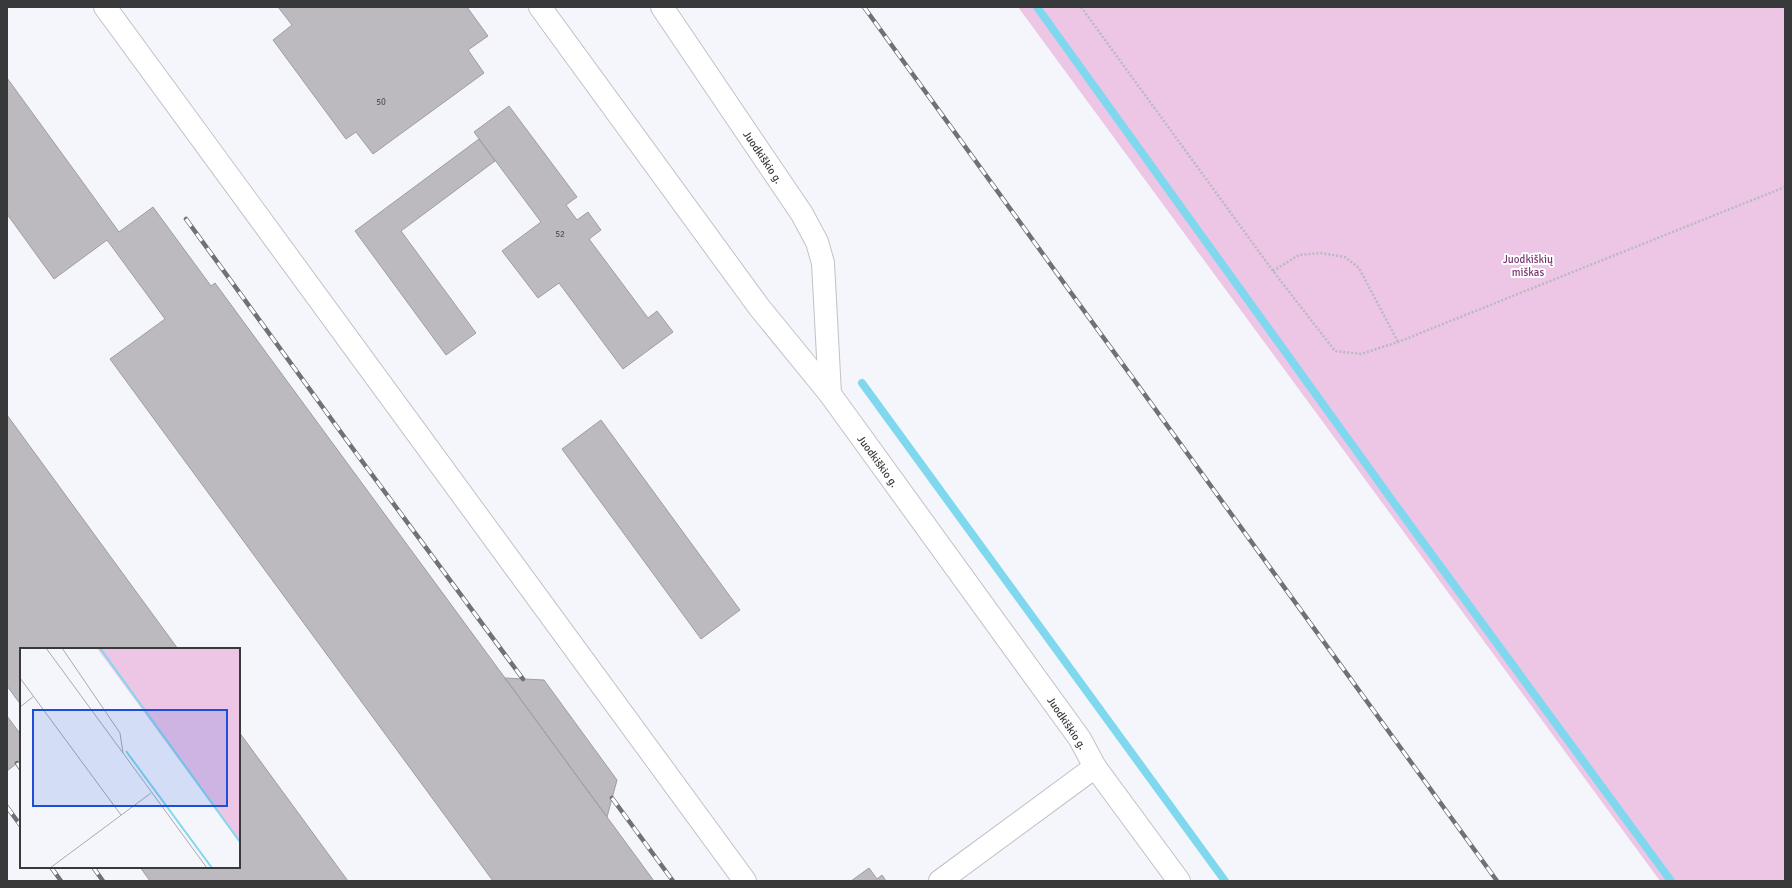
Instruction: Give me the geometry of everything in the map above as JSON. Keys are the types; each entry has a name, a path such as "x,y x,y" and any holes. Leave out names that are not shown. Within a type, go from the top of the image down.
{"street":[{"path":"105,7 745,881"},
{"path":"540,7 760,307 830,394"},
{"name":"Juodkiškio g.","path":"662,7 802,214 817,242 823,263 830,394 1080,739 1095,766 1179,881"},
{"path":"940,881 1095,766"}],"path":[{"path":"1081,7 1273,271 1335,351 1361,354 1398,342 1785,187"},
{"path":"1273,271 1299,255 1320,253 1344,257 1358,268 1398,342"}],"green space":[{"name":"Juodkiškių miškas","path":"1018,7 1785,7 1785,881 1660,881"}],"building":[{"path":"278,7 467,7 488,36 468,50 484,73 373,154 356,132 346,139 273,40 292,25"},
{"path":"7,78 119,232 153,207 211,286 215,283 654,881 493,881 110,359 165,319 107,240 54,279 7,214"},
{"path":"509,106 577,197 566,205 577,220 588,212 601,230 589,239 648,318 657,311 673,332 623,369 559,283 538,298 502,251 541,222 474,132"},
{"path":"479,139 495,161 401,231 476,333 446,355 355,231"},
{"path":"7,415 177,648 20,648 20,704 7,686"},
{"path":"601,420 740,610 701,639 562,449"},
{"path":"505,678 544,680 617,780 607,817"},
{"path":"7,716 20,734 20,761 7,771"},
{"path":"240,733 348,881 150,881 141,868 240,868"},
{"path":"869,868 877,879 882,875 886,881 851,881"}],"waterway":[{"path":"1037,7 1394,503 1671,881"},
{"path":"862,383 1225,881"}],"railway":[{"path":"864,7 1497,881"},
{"path":"186,219 523,679"},
{"path":"17,763 20,768"},
{"path":"612,798 673,881"},
{"path":"7,807 20,825"},
{"path":"52,868 61,881"},
{"path":"94,868 103,881"}]}
